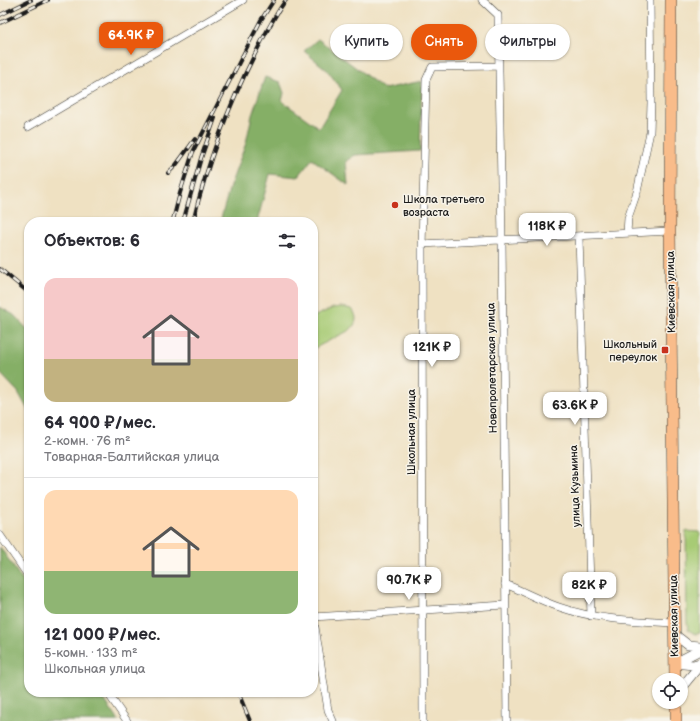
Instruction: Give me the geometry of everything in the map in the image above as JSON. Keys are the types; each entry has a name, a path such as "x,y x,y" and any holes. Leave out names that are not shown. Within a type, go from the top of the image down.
{"main road":[{"name":"Киевская улица","path":"671,0 670,231 675,673"},
{"path":"676,709 676,721"}],"street":[{"path":"28,127 243,0"},
{"name":"Новопролетарская улица","path":"482,0 498,15 507,721"},
{"path":"627,233 628,218 637,192 650,132 650,0"},
{"name":"Школьная улица","path":"423,721 422,244 426,80 432,66 499,66"},
{"path":"422,244 670,231"},
{"name":"улица Кузьмина","path":"579,236 590,616"},
{"path":"0,535 24,570"},
{"path":"506,584 559,607 590,616 674,629 688,645 700,646"},
{"path":"318,617 505,605"},
{"path":"318,648 328,710 333,721"},
{"path":"675,663 700,650"},
{"path":"675,663 693,666 700,664"},
{"path":"688,679 700,664"},
{"path":"110,697 127,721"}],"green space":[{"path":"318,39 330,48 330,60 346,60 384,89 422,81 420,151 355,155 346,161 348,185 312,159 298,177 270,174 258,217 221,217 230,186 246,143 252,115 265,77 280,82 284,93 282,101 319,128 342,90 327,70 304,51"},
{"path":"0,307 14,315 24,326 24,403 18,392 0,373"},
{"path":"341,307 352,309 356,320 350,330 318,346 318,315 333,308"},
{"path":"686,531 700,532 700,633 696,634 688,630 687,622"},
{"path":"0,547 24,583 24,697 102,697 119,721 0,721"}],"railway":[{"path":"0,15 31,0"},
{"path":"0,23 48,0"},
{"path":"174,217 193,152 261,20 274,0"},
{"path":"194,217 211,158 235,96 269,27 286,0"},
{"path":"184,217 201,158 215,118"},
{"path":"168,173 176,165 195,139"},
{"path":"0,269 24,289"},
{"path":"240,697 250,721"}],"place":[{"name":"Школа третьего возраста","path":"395,205"},
{"name":"Школьный переулок","path":"665,350"}]}
